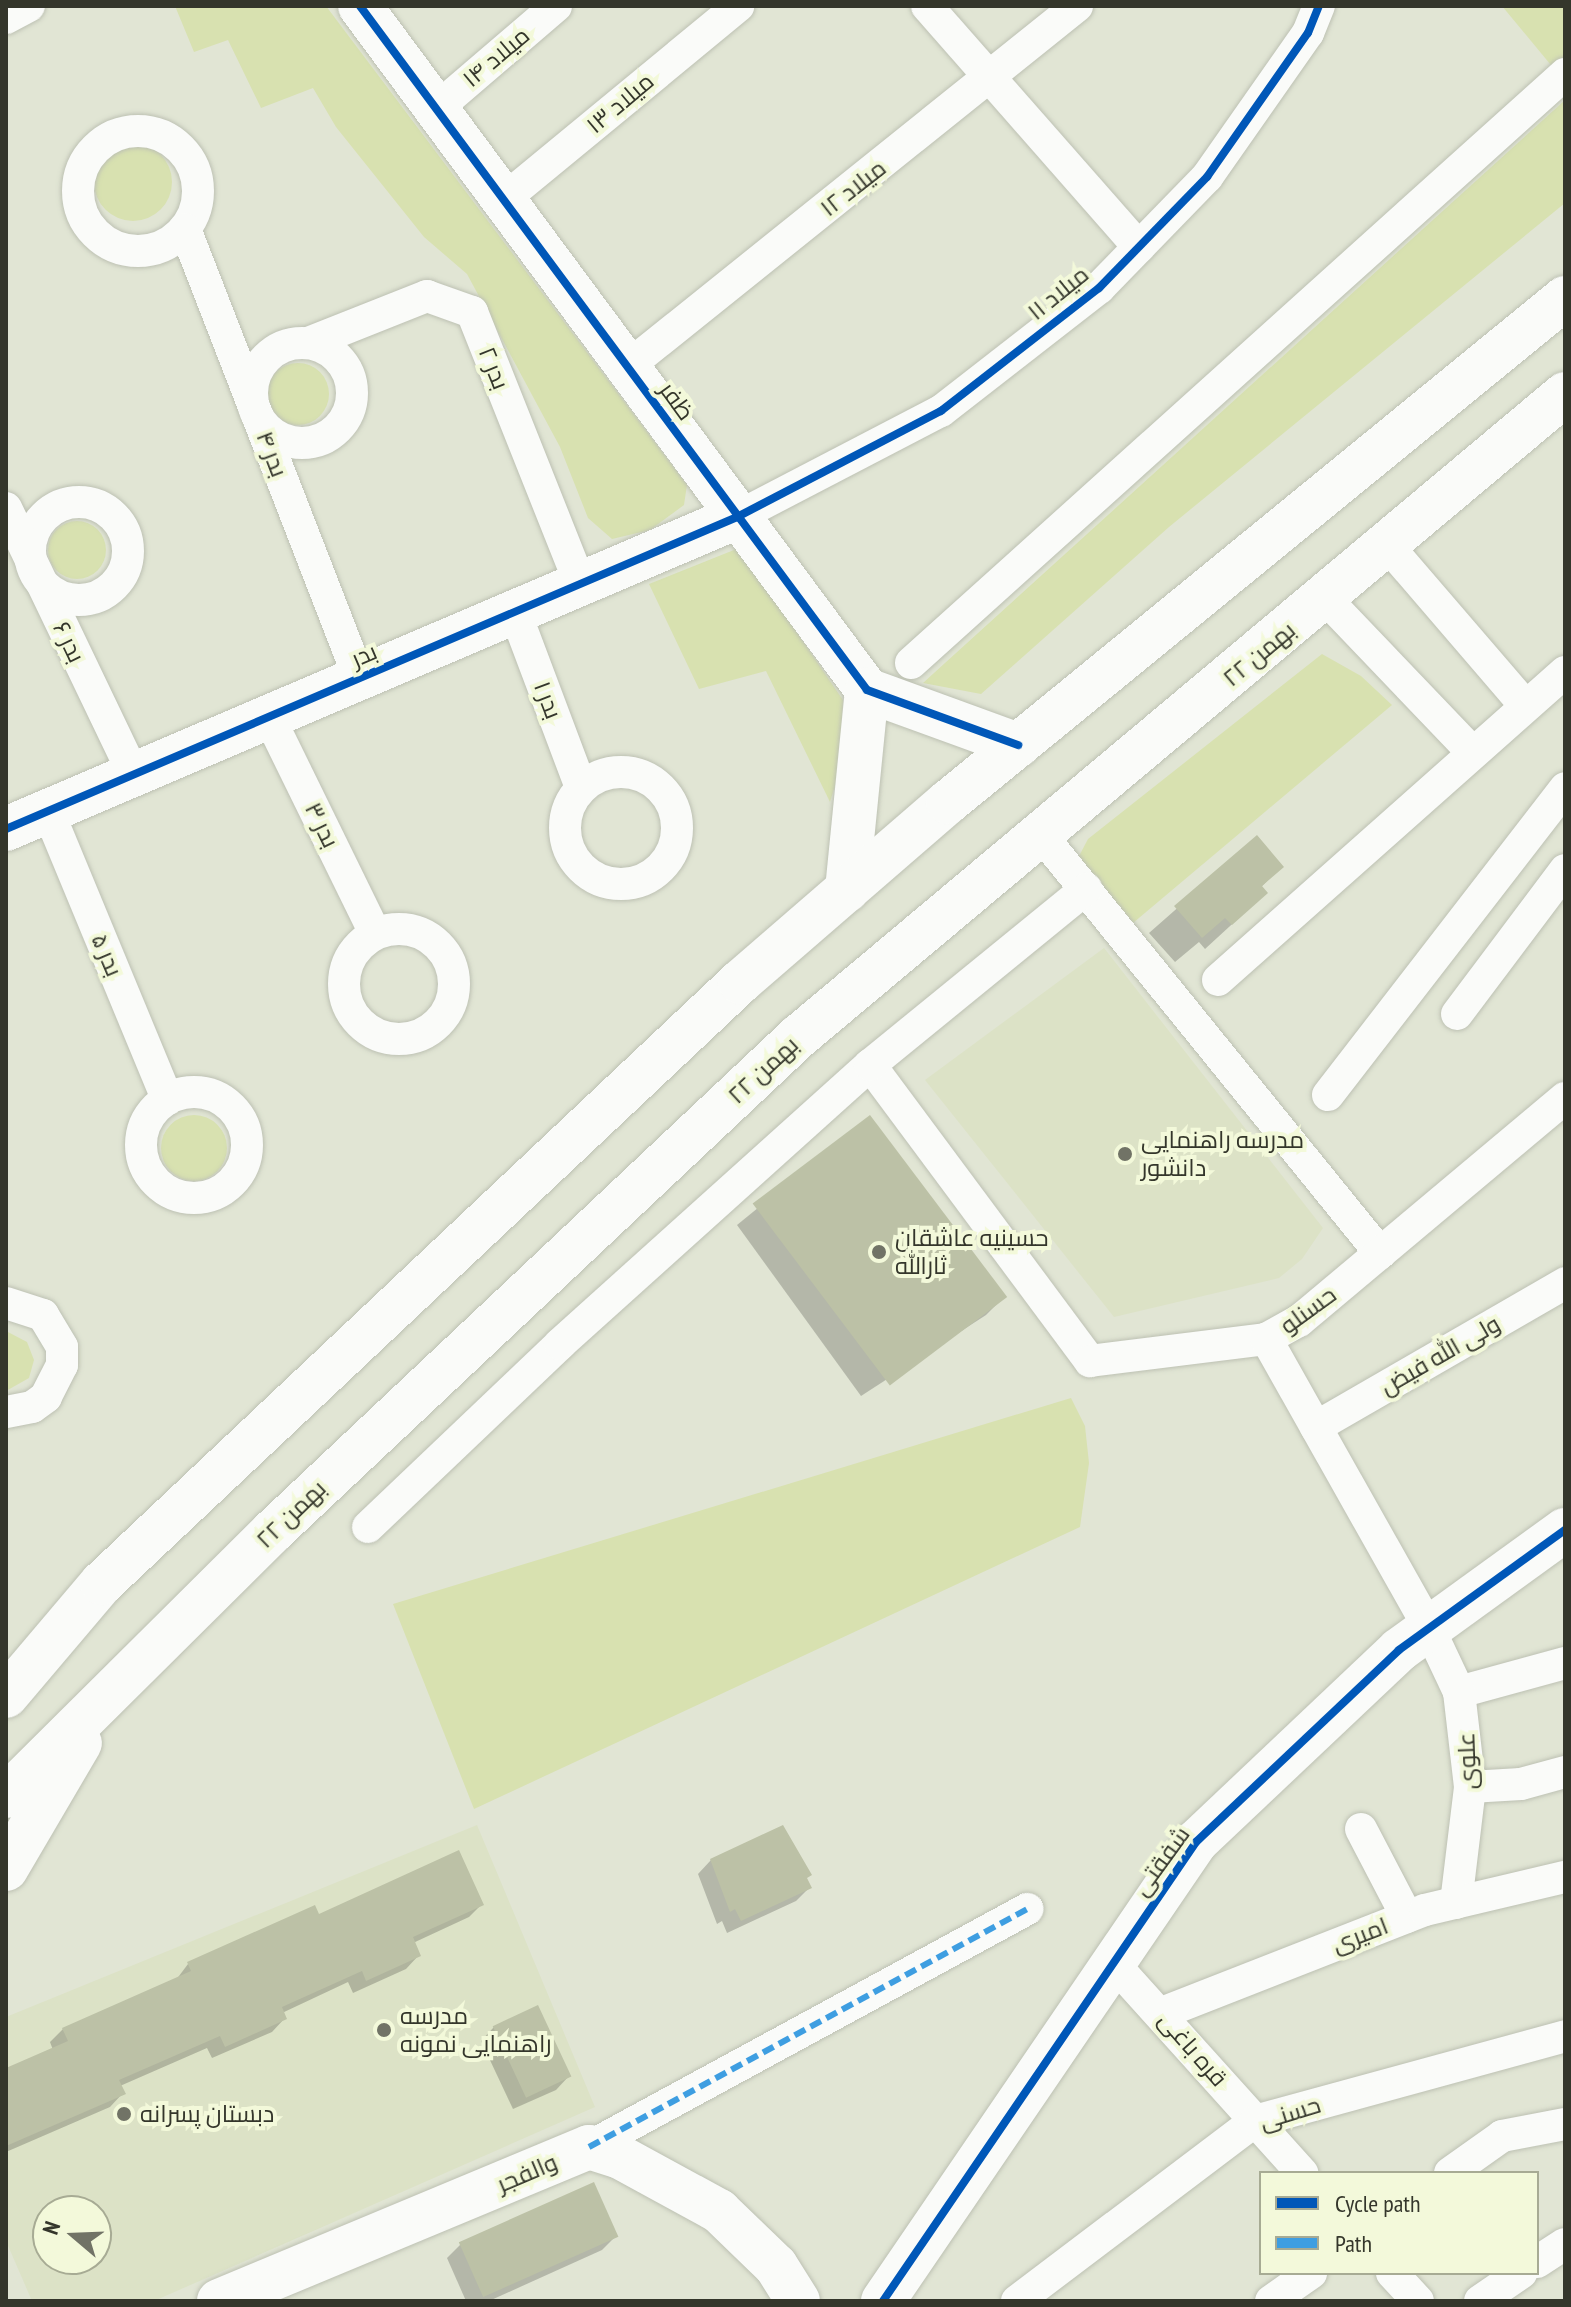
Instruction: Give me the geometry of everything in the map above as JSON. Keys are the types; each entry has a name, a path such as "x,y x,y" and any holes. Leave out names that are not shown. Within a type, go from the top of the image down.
{"main road":[{"name":"ظفر","path":"360,6 867,690"},
{"path":"1415,421 1565,267"},
{"path":"6,1696 102,1583 717,1004 1018,745 1565,298"},
{"name":"۲۲ بهمن","path":"6,1796 110,1692 798,1037 1388,546 1565,394"},
{"path":"1478,470 1565,414"},
{"name":"بدر","path":"6,829 737,517"},
{"path":"847,890 867,690 1018,745"},
{"name":"شفقتی","path":"883,2301 1196,1842 1428,1626 1565,1530"},
{"path":"6,1673 54,1636"},
{"path":"6,1869 110,1692"},
{"path":"589,2147 620,2157 719,2211 776,2266 798,2301"},
{"name":"والفجر","path":"219,2301 589,2147"}],"street":[{"path":"6,18 29,6"},
{"name":"میلاد ۱۴","path":"436,109 556,6"},
{"name":"میلاد ۱۳","path":"503,200 738,6"},
{"path":"927,6 1139,247"},
{"name":"میلاد ۱۲","path":"627,367 1077,6"},
{"name":"میلاد ۱۱","path":"737,517 941,411 1099,288 1207,177 1308,33 1319,6"},
{"path":"911,663 1565,74"},
{"name":"بدر ۴","path":"185,229 359,678"},
{"name":"بدر ۲","path":"311,342 427,296 472,312 580,584"},
{"path":"311,342 332,353 349,372 352,405 345,421 326,437 302,443 271,432 256,413 252,388 266,357 287,345 311,342"},
{"name":"بدر ۶","path":"6,508 32,568 134,775"},
{"path":"1388,546 1525,705"},
{"path":"1325,598 1471,751"},
{"name":"بدر ۱","path":"515,612 581,788"},
{"path":"1218,980 1471,751 1565,672"},
{"name":"بدر ۳","path":"269,717 375,933"},
{"path":"1328,1095 1565,788"},
{"name":"بدر ۵","path":"48,811 167,1099"},
{"path":"1042,836 1380,1253"},
{"path":"1457,1014 1565,870"},
{"path":"368,1527 560,1344 870,1065 1086,889"},
{"path":"870,1065 1090,1361 1266,1339"},
{"name":"حسنلو","path":"1428,1626 1266,1339 1299,1321 1565,1098"},
{"name":"ولی الله فیض","path":"1316,1427 1565,1283"},
{"path":"6,1303 43,1315 62,1347 62,1365 46,1397 32,1407 6,1412"},
{"name":"علوی","path":"1428,1626 1459,1692 1470,1787 1456,1903"},
{"path":"1459,1692 1565,1663"},
{"path":"1470,1787 1521,1784 1565,1772"},
{"path":"1361,1829 1407,1917"},
{"name":"امیری","path":"1162,2013 1407,1917 1565,1877"},
{"path":"589,2147 1028,1909"},
{"name":"قره باغی","path":"1113,1963 1162,2013 1300,2171"},
{"name":"حسنی","path":"1017,2301 1255,2121 1565,2036"},
{"path":"1453,2171 1502,2136 1565,2124"},
{"path":"1271,2301 1308,2275"},
{"path":"1394,2275 1418,2301"},
{"path":"1480,2301 1518,2275"}],"shaded area":[{"name":"مدرسه راهنمایی دانشور","path":"1104,948 1323,1228 1302,1259 1279,1278 1114,1317 925,1080"},
{"name":"مدرسه راهنمایی نمونه","path":"477,1825 595,2107 154,2301 32,2301 6,2241 6,2017"}],"green space":[{"path":"175,6 326,6 687,485 684,505 650,530 612,539 588,518 560,447 467,274 424,237 336,127 313,88 261,108 228,40 194,52"},
{"path":"1502,6 1565,6 1565,61 1555,70"},
{"path":"1565,100 1565,203 1169,527 981,694 923,683"},
{"path":"133,143 148,146 161,154 169,167 172,182 169,197 161,210 148,218 133,221 118,218 105,210 97,197 94,182 97,167 105,154 118,146"},
{"path":"298,363 320,372 329,394 320,416 298,425 276,416 267,394 276,372"},
{"path":"77,521 98,529 106,550 98,571 77,579 56,571 48,550 56,529"},
{"path":"739,548 843,700 840,770 830,802 766,671 699,689 649,584"},
{"path":"1322,654 1361,676 1392,705 1133,923 1078,858 1088,839"},
{"path":"188,1115 200,1115 212,1120 222,1130 227,1148 225,1161 212,1176 200,1181 188,1181 176,1176 166,1166 161,1154 161,1142 166,1130 176,1120"},
{"path":"6,1331 27,1342 34,1360 29,1378 6,1391"},
{"path":"1071,1398 1085,1426 1089,1463 1080,1527 474,1809 393,1604"}],"building":[{"path":"1257,835 1284,867 1262,886 1268,893 1232,925 1225,918 1202,938 1174,906"},
{"name":"حسینیه عاشقان ثارالله","path":"870,1115 1007,1297 890,1386 753,1203"},
{"path":"783,1825 812,1875 807,1878 812,1888 741,1921 735,1909 730,1912 710,1859"},
{"path":"459,1850 484,1905 413,1937 421,1956 366,1981 362,1971 282,2007 287,2019 225,2047 220,2036 119,2080 126,2094 6,2146 6,2068 68,2041 62,2028 191,1971 187,1962 315,1905 319,1914"},
{"path":"538,2005 571,2077 526,2098 493,2026"},
{"path":"594,2182 618,2237 483,2297 459,2242"}],"marked path":[{"path":"589,2147 1028,1909"}],"cycle path":[{"path":"360,6 867,690 1018,745"},
{"path":"6,829 737,517 941,411 1099,288 1207,177 1308,33 1319,6"},
{"path":"883,2301 1196,1842 1399,1650 1565,1530"}],"place":[{"name":"مدرسه راهنمایی دانشور","path":"1125,1154"},
{"name":"حسینیه عاشقان ثارالله","path":"879,1252"},
{"name":"مدرسه راهنمایی نمونه","path":"384,2030"},
{"name":"دبستان پسرانه","path":"124,2114"}]}
